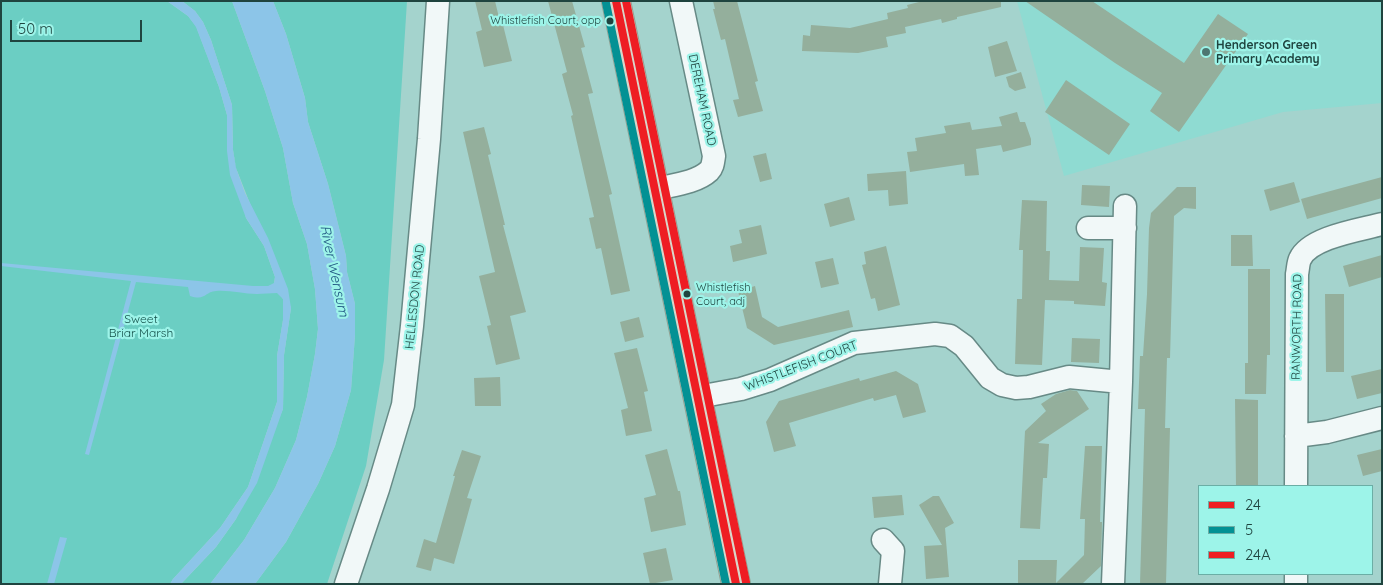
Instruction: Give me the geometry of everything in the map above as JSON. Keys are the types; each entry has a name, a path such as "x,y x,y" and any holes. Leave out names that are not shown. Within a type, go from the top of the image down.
{"highway":[{"path":"616,1 736,584"}],"street":[{"name":"HELLESDON ROAD","path":"346,584 378,489 403,405 429,139 438,1"},
{"name":"DEREHAM ROAD","path":"656,189 697,178 708,172 713,165 714,156 681,1"},
{"path":"1088,228 1125,217 1113,584"},
{"name":"RANWORTH ROAD","path":"1296,485 1297,274 1300,259 1308,249 1318,242 1382,224"},
{"name":"WHISTLEFISH COURT","path":"698,397 741,389 770,380 854,343 935,334 950,336 964,346 990,378 1002,385 1016,388 1029,387 1070,377 1121,382"},
{"path":"1296,436 1327,432 1382,418"},
{"path":"890,584 893,544"}],"shaded area":[{"name":"Henderson Green Primary Academy","path":"1017,1 1382,1 1382,103 1283,112 1064,176"}],"green space":[{"name":"Sweet Briar Marsh","path":"1,1 167,1 188,16 196,26 219,87 227,115 246,218 264,246 275,277 274,283 283,299 283,320 277,356 277,402 248,487 220,528 170,584 1,584"},
{"path":"182,1 232,1 265,91 283,148 293,203 307,244 315,289 318,329 307,397 296,440 275,488 244,540 210,584 181,584 216,547 236,519 283,409 284,355 291,308 236,168 233,150 232,105 211,40 203,22 195,11"},
{"path":"273,1 407,1 384,360 366,466 327,584 255,584 286,542 318,484 335,446 351,390 355,335 355,304 347,272 346,256 328,184 308,122 305,98 286,34"}],"water":[{"path":"167,1 182,1 195,11 203,22 211,40 232,105 233,150 236,168 245,193 268,238 288,289 291,308 284,355 283,409 257,483 236,519 216,547 181,584 170,584 220,528 248,487 277,402 277,356 283,320 283,299 277,293 252,294 221,291 212,292 202,297 195,297 190,296 188,287 136,282 89,455 85,454 131,281 1,266 1,263 253,286 268,286 274,283 275,277 264,246 246,218 230,175 227,151 227,115 219,87 196,27 188,16"},
{"name":"River Wensum","path":"232,1 273,1 286,34 305,98 308,122 328,184 346,256 347,272 355,304 351,390 335,446 318,484 286,542 255,584 210,584 244,540 275,488 296,440 307,397 318,329 315,289 307,244 293,203 283,148 265,91"},
{"path":"60,537 67,538 54,584 47,584"}],"building":[{"path":"475,1 495,1 512,61 484,67 476,32 482,30"},
{"path":"548,1 572,1 585,47 581,48 593,93 588,94 612,194 609,195 630,291 611,295 601,248 596,249 589,218 594,217 571,116 573,115 562,74 567,72"},
{"path":"713,1 737,1 758,81 755,82 763,111 738,117 733,100 739,99 725,39 721,40 713,9 715,9"},
{"path":"923,1 1001,1 1001,7 957,17 957,19 942,23 941,19 905,27 906,33 886,37 888,47 858,53 802,51 803,35 810,36 811,25 850,28 888,19 887,13 908,8 907,5"},
{"path":"1025,1 1092,1 1184,63 1218,14 1248,34 1179,132 1150,111 1162,93"},
{"path":"1007,41 1017,71 995,77 988,47"},
{"path":"1021,72 1026,88 1015,91 1009,87 1006,77"},
{"path":"1066,80 1130,124 1109,155 1045,112"},
{"path":"1017,112 1020,122 1025,122 1031,139 1031,145 1003,152 1001,145 976,149 979,175 965,176 964,164 910,172 907,152 917,151 915,138 946,133 944,126 970,122 972,130 1002,126 999,117"},
{"path":"484,127 491,154 488,155 505,225 503,225 526,312 510,316 520,359 496,365 487,326 491,325 479,276 495,272 463,132"},
{"path":"766,153 772,179 760,182 753,156"},
{"path":"906,171 908,204 889,206 888,190 868,191 867,174"},
{"path":"1382,177 1382,198 1307,219 1301,199"},
{"path":"1294,182 1300,202 1270,211 1264,190"},
{"path":"1082,185 1110,186 1109,207 1081,205"},
{"path":"1177,187 1196,187 1196,209 1184,208 1174,216 1170,358 1167,358 1165,428 1170,428 1166,584 1140,584 1145,409 1138,409 1140,356 1143,356 1147,294 1149,228 1151,213"},
{"path":"849,197 855,220 830,227 824,204"},
{"path":"1022,200 1047,201 1046,251 1050,251 1049,280 1079,281 1080,247 1104,248 1102,282 1107,283 1105,306 1074,304 1074,301 1045,300 1042,365 1015,364 1017,299 1022,299 1023,250 1019,250"},
{"path":"761,225 767,254 733,262 730,246 742,243 739,230"},
{"path":"1231,235 1252,235 1253,266 1231,266"},
{"path":"886,246 900,305 878,311 875,298 871,299 862,265 866,264 864,252"},
{"path":"1382,255 1382,277 1349,287 1343,266"},
{"path":"833,258 839,284 821,288 815,262"},
{"path":"1248,269 1270,269 1270,355 1267,355 1266,394 1245,394 1245,363 1248,363"},
{"path":"755,286 762,317 778,327 849,310 853,327 774,345 747,328 738,291"},
{"path":"1325,294 1344,294 1344,372 1326,372"},
{"path":"639,317 644,337 625,342 620,322"},
{"path":"1072,338 1100,339 1099,363 1071,362"},
{"path":"637,348 648,391 644,392 652,431 626,436 621,410 628,408 614,353"},
{"path":"1382,369 1382,393 1357,399 1351,376"},
{"path":"896,371 918,384 926,412 903,418 896,395 874,401 873,398 789,423 796,446 774,452 766,422 779,401 859,378 860,381"},
{"path":"500,377 501,406 475,406 474,378"},
{"path":"1070,390 1077,391 1089,409 1038,443 1049,444 1047,478 1043,478 1040,529 1020,528 1025,431 1046,411 1041,404 1056,394"},
{"path":"1235,399 1258,400 1258,485 1236,485"},
{"path":"1085,446 1102,446 1101,566 1082,584 1018,584 1018,560 1057,560 1056,583 1084,555 1085,519 1080,519"},
{"path":"667,449 678,491 680,491 686,525 651,532 644,498 656,495 645,455"},
{"path":"1382,449 1382,471 1363,476 1357,455"},
{"path":"462,450 481,456 467,498 472,499 454,564 434,558 431,571 416,567 424,539 436,543 455,476 453,476"},
{"path":"902,495 904,515 874,518 872,497"},
{"path":"933,496 939,496 954,523 945,528 949,577 926,579 924,546 942,545 919,505"},
{"path":"666,548 673,580 650,584 643,553"}],"transit line":[{"name":"24","path":"616,1 736,584"},
{"name":"24A","path":"626,1 746,582"},
{"name":"5","path":"606,3 726,584"}],"place":[{"name":"Whistlefish Court, opp","path":"610,21"},
{"name":"Henderson Green Primary Academy","path":"1206,52"},
{"name":"Whistlefish Court, adj","path":"687,294"}]}
